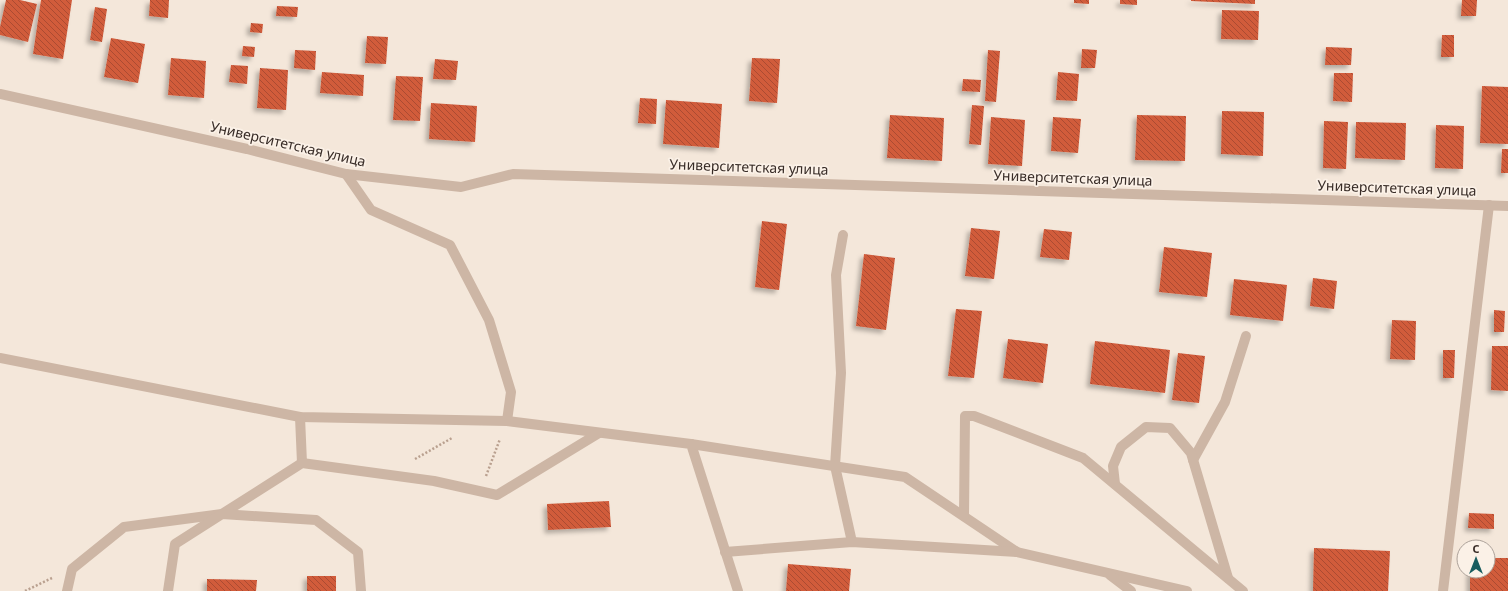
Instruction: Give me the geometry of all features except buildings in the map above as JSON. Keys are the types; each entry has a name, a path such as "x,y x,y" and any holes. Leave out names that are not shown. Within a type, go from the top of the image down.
{"street":[{"name":"Университетская улица","path":"0,94 247,149 346,174 462,187 513,174 1508,206"},
{"path":"346,174 371,210 450,245 489,320 511,392 507,421"},
{"path":"1443,591 1489,205"},
{"path":"843,234 836,276 841,373 835,466 852,542"},
{"path":"1193,460 1225,402 1246,336"},
{"path":"0,358 300,417 507,421 691,444 905,477 1017,552"},
{"path":"964,516 965,416 974,416 1083,458 1243,591"},
{"path":"300,417 302,463"},
{"path":"1115,484 1113,466 1121,447 1146,427 1170,428 1191,453 1228,578"},
{"path":"168,591 175,544 302,463 434,481 497,495 599,433"},
{"path":"691,444 738,591"},
{"path":"67,591 72,569 124,527 222,514 316,520 358,552 361,591"},
{"path":"725,552 852,542 1017,552 1186,591"},
{"path":"1106,572 1131,591"}],"path":[{"path":"480,491 507,421"},
{"path":"415,459 455,436"},
{"path":"26,591 72,569"}]}
